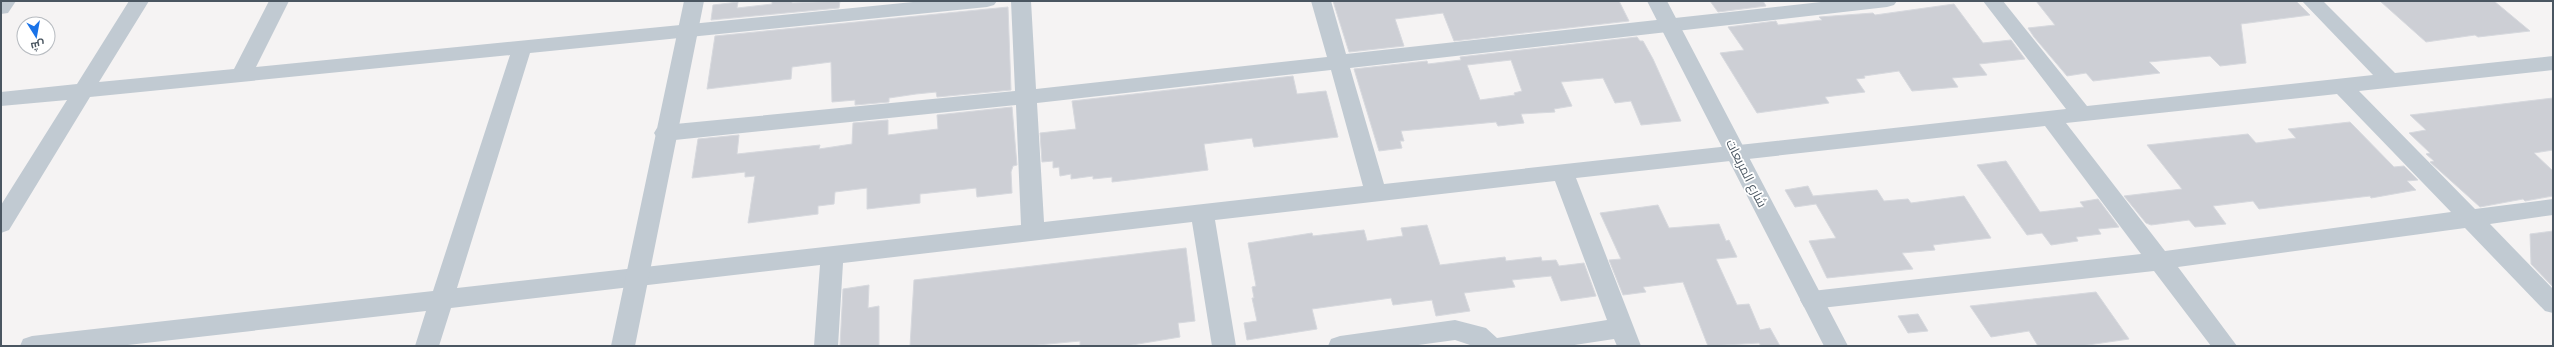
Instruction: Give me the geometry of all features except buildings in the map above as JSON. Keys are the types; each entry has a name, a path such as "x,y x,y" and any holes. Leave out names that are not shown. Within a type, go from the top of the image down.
{"street":[{"path":"1,8 6,1"},
{"path":"1,224 139,1"},
{"path":"242,74 279,1"},
{"path":"623,346 665,133 694,1"},
{"path":"1,99 242,74 688,32 854,7 987,1"},
{"path":"1021,1 1033,232"},
{"path":"1322,1 1376,193"},
{"name":"شارع المربعات","path":"1657,1 1836,346"},
{"path":"665,133 1026,97 1339,61 1670,27 1834,4 1887,1"},
{"path":"1992,1 2082,115"},
{"path":"2312,1 2391,81"},
{"path":"428,346 522,48"},
{"path":"32,346 441,301 1736,152 2051,119 2553,63"},
{"path":"2342,86 2467,218 2553,304"},
{"path":"2051,119 2225,346"},
{"path":"1504,346 1625,337 1563,172"},
{"path":"1812,300 2159,261 2553,207"},
{"path":"1202,213 1215,283 1224,346"},
{"path":"826,346 832,256"},
{"path":"1340,346 1455,330 1477,335 1489,346"}]}
